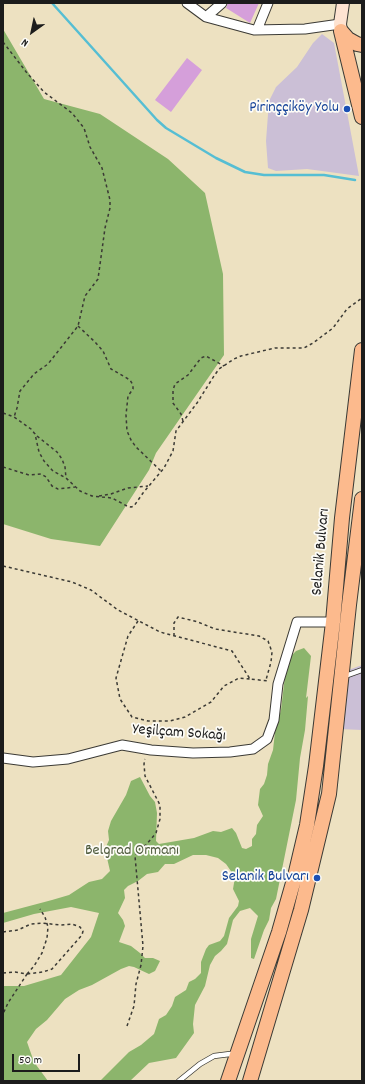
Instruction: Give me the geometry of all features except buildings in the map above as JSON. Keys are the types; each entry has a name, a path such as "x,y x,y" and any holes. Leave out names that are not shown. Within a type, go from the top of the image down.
{"main road":[{"path":"343,3 340,28 362,117"},
{"path":"340,28 352,42 362,45"},
{"name":"Selanik Bulvarı","path":"228,1081 279,932 304,840 316,766 333,622 342,518 362,350"},
{"name":"Selanik Bulvarı","path":"250,1081 301,910 329,794 341,675 362,499"}],"street":[{"path":"187,3 206,17 257,30 340,28"},
{"path":"206,17 222,3"},
{"path":"257,30 268,3"},
{"name":"Yeşilçam Sokağı","path":"3,758 33,762 68,759 122,745 193,753 230,752 253,749 266,739 274,720 278,684 297,622 333,622"}],"lane":[{"path":"341,675 348,675 362,670"},
{"path":"180,1081 200,1064 214,1056 230,1054 236,1055"}],"path":[{"path":"3,42 44,92 72,113 84,128 90,146 102,168 110,208 105,228 100,269 95,284 83,301 78,326 48,364 34,374 20,390 14,417"},
{"path":"36,434 39,452 44,461 53,471 66,478 85,494 112,498 131,507 134,506 161,471 172,451 176,431 197,403 214,376 224,366 234,359 275,348 304,348 328,333 347,309 362,298"},
{"path":"78,326 96,342 103,351 111,369 130,380 133,385 133,389 128,396 126,415 127,431 136,447 161,471"},
{"path":"183,422 181,414 173,403 173,390 176,384 188,375 202,358 206,356 224,366"},
{"path":"3,413 14,417 31,429 57,452 62,459 66,478"},
{"path":"3,467 29,476 43,475 52,486 58,489 75,487"},
{"path":"96,496 111,494 124,489 148,486"},
{"path":"3,566 72,582 91,590 108,604 160,632 232,651 250,679"},
{"path":"174,636 174,623 178,617 198,622 215,629 259,636 268,641 272,652 272,662 266,680"},
{"path":"138,621 128,636 116,678 120,699 132,717 148,721 170,721 185,717 211,702 224,686 239,678 266,680 278,684"},
{"path":"127,1026 134,1006 136,984 141,965 143,946 135,856 139,849 146,845 156,833 160,819 160,805 145,776 144,764 148,749"},
{"path":"3,1014 8,1003 42,953 48,927 45,917 40,909"},
{"path":"3,932 18,930 31,924 46,923 60,925 72,924 83,930 82,935 52,969 27,974 15,972 3,973"}],"shaded area":[{"path":"322,34 334,43 359,176 307,169 276,171 268,168 266,141 269,101 276,87 297,67 313,43"},
{"path":"362,665 362,730 339,729 343,672"}],"green space":[{"path":"3,29 44,99 100,114 168,159 205,193 223,274 224,355 156,453 149,470 100,546 51,539 3,524"},
{"name":"Belgrad Ormanı","path":"304,648 311,656 306,698 308,696 305,730 300,758 296,800 276,899 271,908 269,920 254,959 251,958 251,939 258,916 250,908 240,911 233,920 227,944 215,956 210,965 205,986 195,1005 193,1024 194,1033 176,1058 149,1063 130,1081 100,1081 129,1052 141,1045 154,1034 159,1019 166,1015 172,1006 175,997 186,990 189,982 201,973 201,962 206,949 209,945 220,941 224,936 229,918 238,906 239,901 233,889 235,877 226,864 218,858 206,855 193,855 174,864 165,864 158,872 147,874 124,890 125,898 118,913 125,926 119,942 131,946 145,958 153,958 160,961 155,971 149,974 129,966 79,990 65,999 47,1020 36,1029 27,1042 34,1062 48,1081 3,1081 3,986 24,986 61,975 91,937 99,913 71,907 34,914 3,923 3,913 69,895 89,882 102,879 110,871 105,849 109,840 108,831 111,821 126,795 131,781 140,777 150,796 155,802 157,813 156,841 159,844 194,838 213,831 221,832 232,828 236,833 242,848 246,849 252,846 252,839 256,834 257,825 263,816 258,805 260,789 264,784 267,775 268,764 273,750 275,732 281,710 285,676 291,656 296,651"}],"waterway":[{"path":"52,3 157,120 166,128 216,158 245,172 264,175 324,175 355,180"}],"place":[{"name":"Pirinççiköy Yolu","path":"347,109"},
{"name":"Selanik Bulvarı","path":"317,878"}]}
